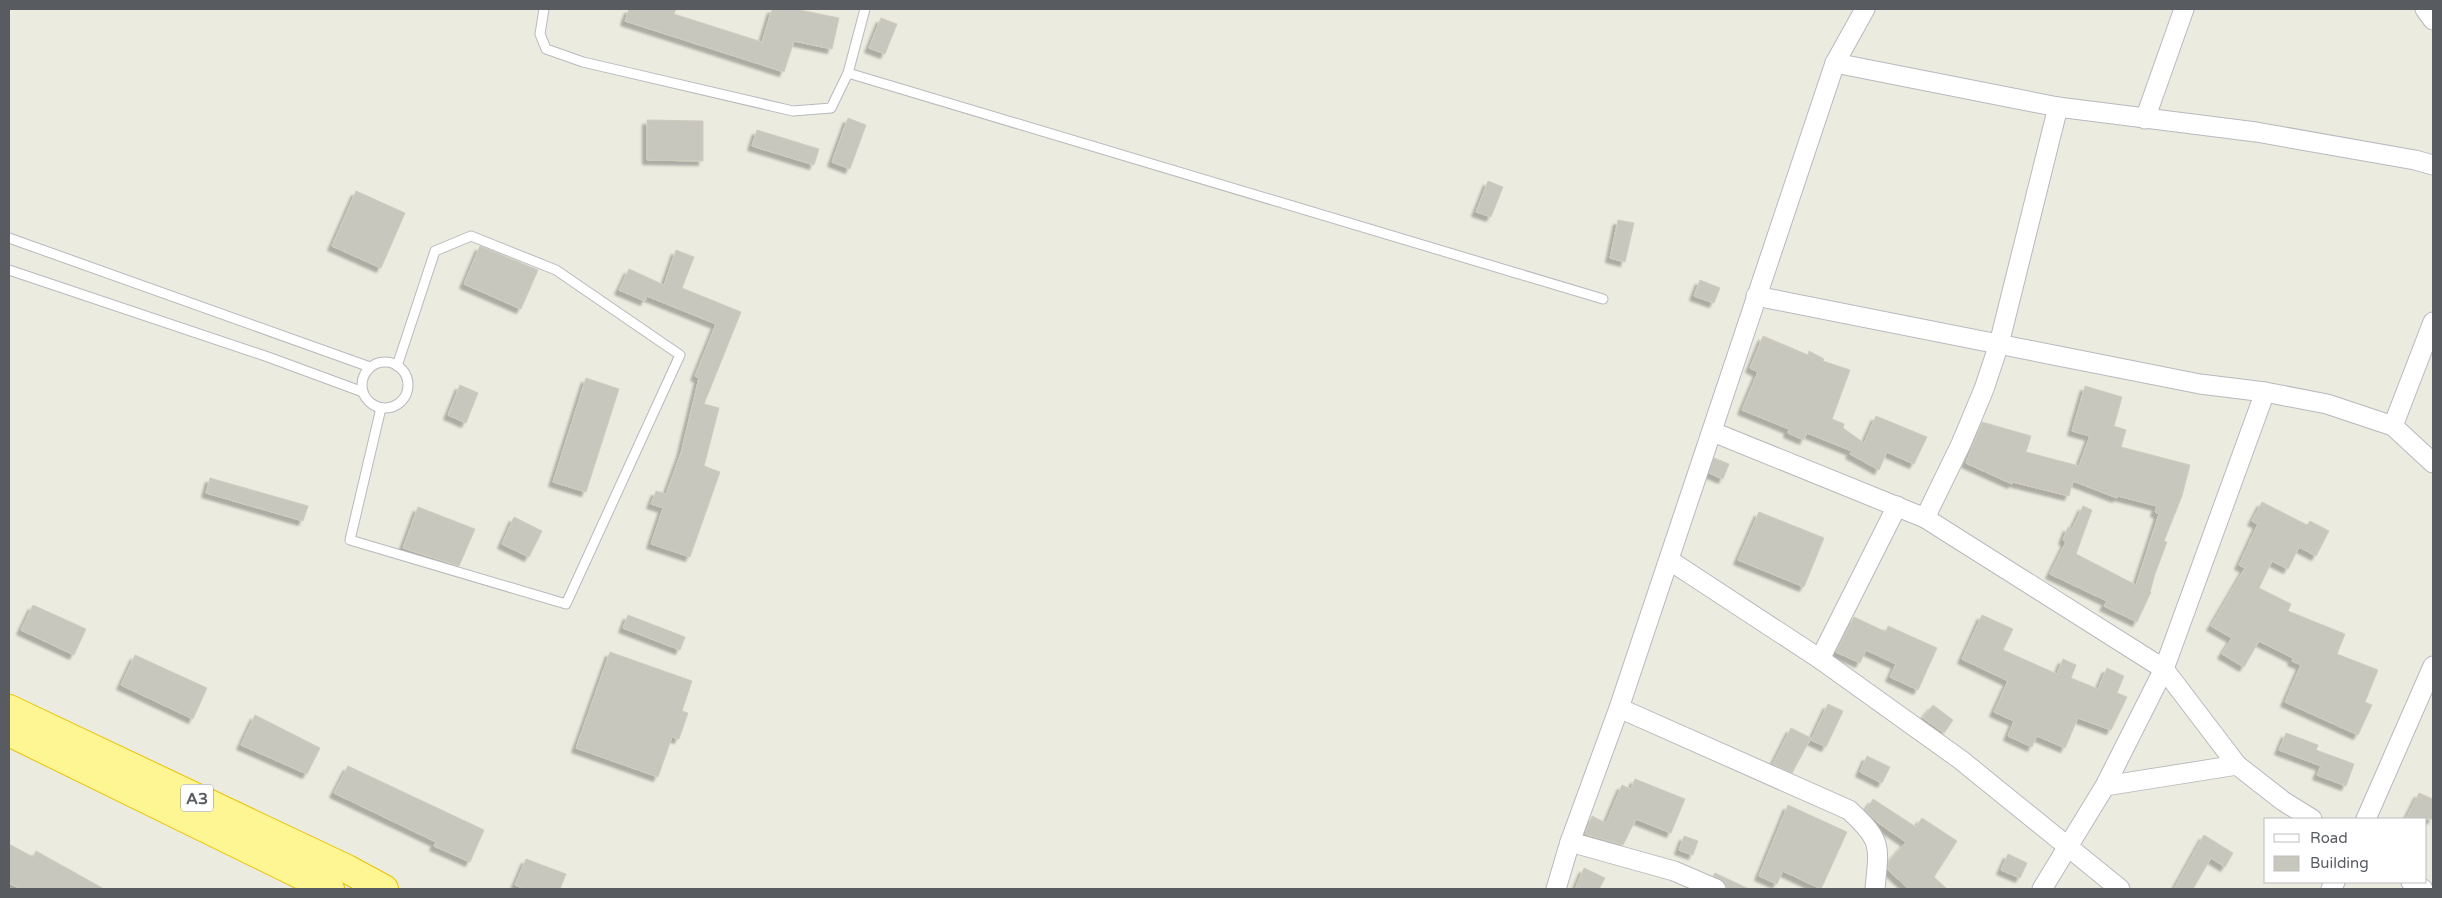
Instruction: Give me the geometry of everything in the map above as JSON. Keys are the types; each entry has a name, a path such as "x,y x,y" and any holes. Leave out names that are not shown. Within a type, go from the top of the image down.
{"highway":[{"name":"A3","path":"9,709 347,869 384,889"},
{"name":"A3","path":"9,732 330,889"}],"street":[{"path":"1556,889 1570,842 1619,708 1713,432 1756,296 1835,63 1865,9"},
{"path":"2145,119 2184,9"},
{"path":"2425,9 2433,20"},
{"path":"1835,63 2058,107 2256,132 2415,160 2433,165"},
{"path":"1925,518 1969,426 1999,344 2058,107"},
{"path":"1756,296 2200,384 2265,392 2327,404 2393,426 2433,463"},
{"path":"2393,426 2426,358 2433,322"},
{"path":"2042,889 2105,786 2164,669 2265,392"},
{"path":"1713,432 1925,518 2164,669 2237,764 2283,801 2310,818"},
{"path":"1820,659 1896,506"},
{"path":"1669,560 1820,659 1961,760 2120,889"},
{"path":"2366,818 2433,666"},
{"path":"1619,708 1849,810 1869,829 1879,850 1875,889"},
{"path":"2105,786 2237,764"},
{"path":"1570,842 1674,871 1716,889"}],"lane":[{"path":"544,9 540,34 546,49 583,62 793,111 831,108 848,73 865,9"},
{"path":"848,73 1603,299"},
{"path":"381,408 350,540 566,604 680,355 556,270 471,236 435,251 397,366"},
{"path":"9,238 370,367"},
{"path":"9,270 249,350 363,392"},
{"path":"383,362 397,366 407,378 406,393 396,405 381,408 373,405 363,392 364,374 370,367 383,362"}],"building":[{"path":"629,9 676,9 674,14 762,42 772,9 795,9 839,18 832,49 794,41 784,72 625,21"},
{"path":"881,18 897,24 885,54 869,48"},
{"path":"848,118 866,125 850,169 832,162"},
{"path":"647,120 703,121 703,161 647,160"},
{"path":"757,130 819,149 814,165 752,146"},
{"path":"1488,181 1503,187 1491,217 1476,212"},
{"path":"356,191 405,213 381,268 332,246"},
{"path":"1618,220 1634,223 1625,262 1610,258"},
{"path":"480,246 538,270 521,309 464,284"},
{"path":"676,250 694,257 682,288 741,312 704,404 719,408 704,466 720,472 690,557 651,544 663,508 651,504 656,491 666,494 681,453 699,378 695,376 716,324 647,296 645,301 619,290 629,269 664,285"},
{"path":"1700,280 1720,288 1714,303 1694,296"},
{"path":"1763,336 1808,355 1809,351 1824,359 1823,361 1850,370 1832,419 1844,424 1843,428 1864,443 1876,416 1927,437 1914,464 1887,452 1879,470 1850,454 1852,451 1807,433 1804,440 1788,433 1789,429 1742,410 1758,372 1750,368"},
{"path":"586,378 619,389 586,492 553,482"},
{"path":"460,385 478,393 466,423 448,415"},
{"path":"2085,386 2122,397 2114,426 2126,430 2121,447 2190,465 2182,496 2164,541 2167,542 2155,574 2151,592 2137,622 2104,606 2107,601 2050,574 2066,542 2063,540 2068,527 2072,529 2083,506 2092,510 2076,554 2136,585 2159,514 2155,512 2157,506 2118,496 2117,498 2073,481 2069,496 2013,482 2012,484 1966,463 1982,422 2031,436 2026,452 2079,466 2090,436 2072,431"},
{"path":"1714,458 1729,464 1723,479 1709,473"},
{"path":"210,478 308,506 303,521 206,493"},
{"path":"2262,502 2307,525 2310,521 2329,531 2316,556 2299,547 2288,569 2272,561 2259,588 2291,604 2288,611 2345,634 2337,654 2378,670 2365,702 2372,705 2358,735 2285,702 2301,665 2292,661 2293,658 2259,641 2244,667 2222,654 2232,638 2211,626 2245,568 2239,565 2258,524 2252,521"},
{"path":"418,507 475,529 459,566 403,548"},
{"path":"1759,512 1824,538 1804,587 1738,560"},
{"path":"514,517 542,531 529,557 502,544"},
{"path":"33,605 86,629 74,655 21,630"},
{"path":"628,615 685,637 680,650 623,628"},
{"path":"1982,615 2013,629 2003,650 2057,674 2063,659 2076,665 2071,678 2098,689 2107,668 2124,676 2117,693 2127,697 2111,730 2078,718 2065,748 2037,736 2032,747 2008,736 2014,721 1994,712 2008,681 1962,659"},
{"path":"1854,617 1886,632 1888,626 1937,648 1918,690 1890,677 1896,664 1866,650 1860,663 1836,652"},
{"path":"610,652 692,681 682,711 688,713 679,739 672,737 658,777 576,748"},
{"path":"135,655 207,688 193,719 121,685"},
{"path":"1828,704 1843,711 1826,747 1811,740"},
{"path":"1933,705 1953,720 1944,733 1923,718"},
{"path":"255,715 320,748 307,774 241,745"},
{"path":"1791,728 1811,738 1792,773 1773,764"},
{"path":"2286,733 2318,745 2316,750 2354,764 2346,786 2317,775 2321,766 2279,750"},
{"path":"1867,756 1890,767 1882,783 1860,772"},
{"path":"348,766 484,830 470,862 434,846 436,842 334,793"},
{"path":"1635,779 1685,799 1671,833 1636,819 1623,845 1585,834 1592,816 1606,823 1622,785 1631,789"},
{"path":"2419,793 2433,799 2433,819 2406,818"},
{"path":"1873,799 1916,827 1922,818 1957,841 1934,877 1947,889 1909,889 1888,870 1889,861 1906,842 1877,822 1866,810"},
{"path":"1788,805 1847,832 1821,889 1783,871 1777,884 1759,876"},
{"path":"2204,835 2233,853 2225,867 2211,858 2193,889 2174,889"},
{"path":"1684,836 1698,841 1693,855 1679,850"},
{"path":"9,844 33,857 36,851 104,889 21,889 9,883"},
{"path":"2008,854 2027,863 2020,878 2001,870"},
{"path":"526,859 566,874 560,889 525,889 515,885"},
{"path":"1584,868 1605,878 1599,889 1575,889"},
{"path":"1715,873 1749,889 1727,889 1725,882 1713,876"}]}
